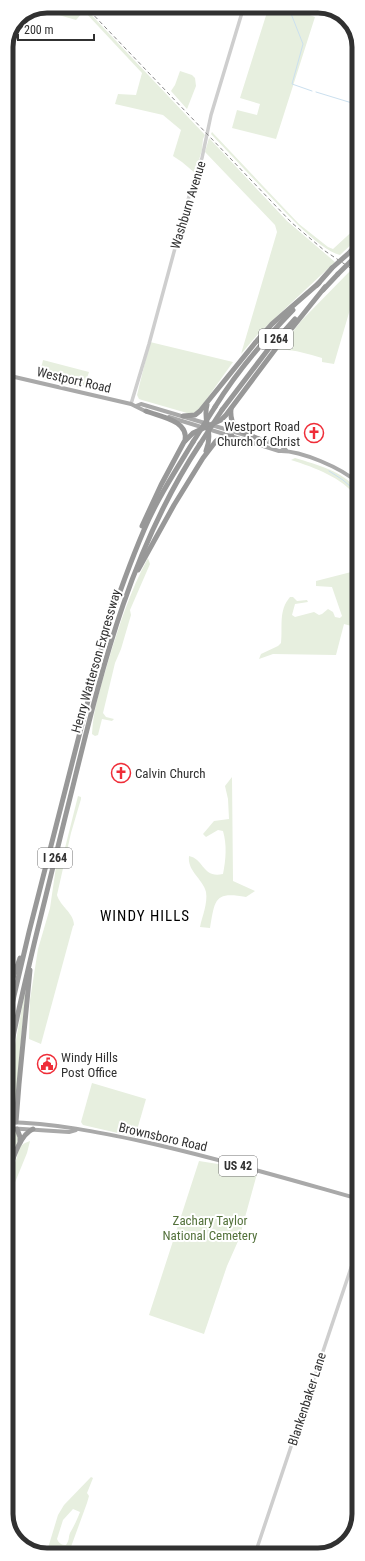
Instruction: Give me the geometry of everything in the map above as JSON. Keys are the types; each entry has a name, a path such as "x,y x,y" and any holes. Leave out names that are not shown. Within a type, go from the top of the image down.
{"highway":[{"name":"Henry Watterson Expressway","path":"13,1000 96,667 112,614 149,519 193,442 228,387 268,336 332,268 352,250"},
{"name":"Henry Watterson Expressway","path":"13,1033 18,1008 104,663 127,592 145,546 172,489 222,410 270,347 352,260"},
{"path":"183,416 195,415 208,403 255,343 272,324 319,283"},
{"path":"125,578 147,514 184,442 193,433 221,420 325,287"},
{"path":"203,458 210,440 206,410 208,403"},
{"path":"231,409 232,420 237,429 259,439"},
{"path":"146,411 179,423 185,431 184,442"},
{"path":"127,592 174,504 203,458 216,441 222,437 232,436"},
{"path":"13,978 29,932"},
{"path":"16,1122 28,987 35,942"},
{"path":"17,1129 20,1137 20,1143"},
{"path":"13,1161 20,1143 26,1134 33,1129"}],"main road":[{"name":"Westport Road","path":"13,377 134,405 146,411 259,439 281,446 286,450"},
{"name":"Westport Road","path":"134,405 141,404 183,416 232,436 278,450 286,450 334,466 352,478"},
{"path":"16,1122 17,1129"},
{"name":"Brownsboro Road","path":"16,1122 70,1127 77,1130 126,1138 188,1152 352,1197"},
{"name":"Brownsboro Road","path":"13,1129 69,1132 77,1130"}],"street":[{"name":"Washburn Avenue","path":"134,405 193,182 203,156 211,115 242,13"},
{"name":"Blankenbaker Lane","path":"257,1548 352,1265"}],"green space":[{"path":"52,13 82,13 76,20"},
{"path":"86,13 90,13 205,135 195,173 173,156 181,130 163,115 115,104 118,94 136,95 142,73"},
{"path":"267,13 304,13 315,17 276,139 232,128 237,110 257,115 260,104 240,98"},
{"path":"180,71 192,75 195,78 196,86 187,109 171,91"},
{"path":"212,132 299,224 328,247 333,249 352,232 352,244 340,255 321,245 300,227 211,134"},
{"path":"209,138 287,221 335,262 258,334 241,354 277,232 275,225 205,152"},
{"path":"350,271 352,272 352,302 334,364 322,362 322,358 305,353 289,350 278,350 302,320"},
{"path":"150,342 233,362 201,407 194,413 187,413 139,399 137,395"},
{"path":"43,360 89,372 85,384 81,388 43,379 41,372"},
{"path":"295,458 337,473 352,483 352,492 344,484 328,474 291,460"},
{"path":"148,558 150,564 130,610 131,615 121,649 115,663 103,713 106,717 114,719 112,721 102,719 98,735 95,736 92,734 94,716 108,662 130,596"},
{"path":"352,572 352,626 344,624 336,655 273,654 259,659 261,654 281,643 282,613 286,602 290,597 293,597 297,601 307,600 308,602 295,604 292,615 295,617 314,612 319,615 328,609 333,612 335,617 340,618 342,616 332,587 316,586 316,581"},
{"path":"232,777 233,881 255,891 246,897 228,895 222,897 215,904 210,928 200,927 206,905 206,892 202,883 190,866 189,856 198,861 211,874 223,874 226,852 223,831 218,830 206,837 203,834 214,821 229,819 228,799 225,786"},
{"path":"78,796 81,797 81,799 71,833 57,895 61,903 72,917 74,925 41,1044 29,1039 30,1000 38,949 50,908 56,867 61,864"},
{"path":"26,986 13,1120 13,1056"},
{"path":"92,1083 146,1099 135,1137 83,1125 81,1122"},
{"path":"13,1131 17,1131 18,1140 13,1154"},
{"path":"30,1141 27,1153 13,1187 13,1168 19,1147"},
{"name":"Zachary Taylor National Cemetery","path":"199,1161 218,1164 257,1174 239,1239 227,1266 204,1334 149,1315"},
{"path":"91,1477 93,1478 87,1493 89,1496 87,1503 71,1548 48,1548 58,1515 64,1505","holes":["73,1509 80,1512 66,1545 60,1544 57,1539 63,1520"]}],"waterway":[{"path":"291,13 303,44 292,84 312,91"},
{"path":"316,92 352,103"},
{"path":"329,471 352,488"}],"railway":[{"path":"92,13 292,223 325,251 352,269"}],"place":[{"name":"Westport Road Church of Christ","path":"314,433"},
{"name":"Calvin Church","path":"121,773"},
{"name":"Windy Hills Post Office","path":"47,1064"}],"district":[{"name":"WINDY HILLS","path":"145,916"}]}
